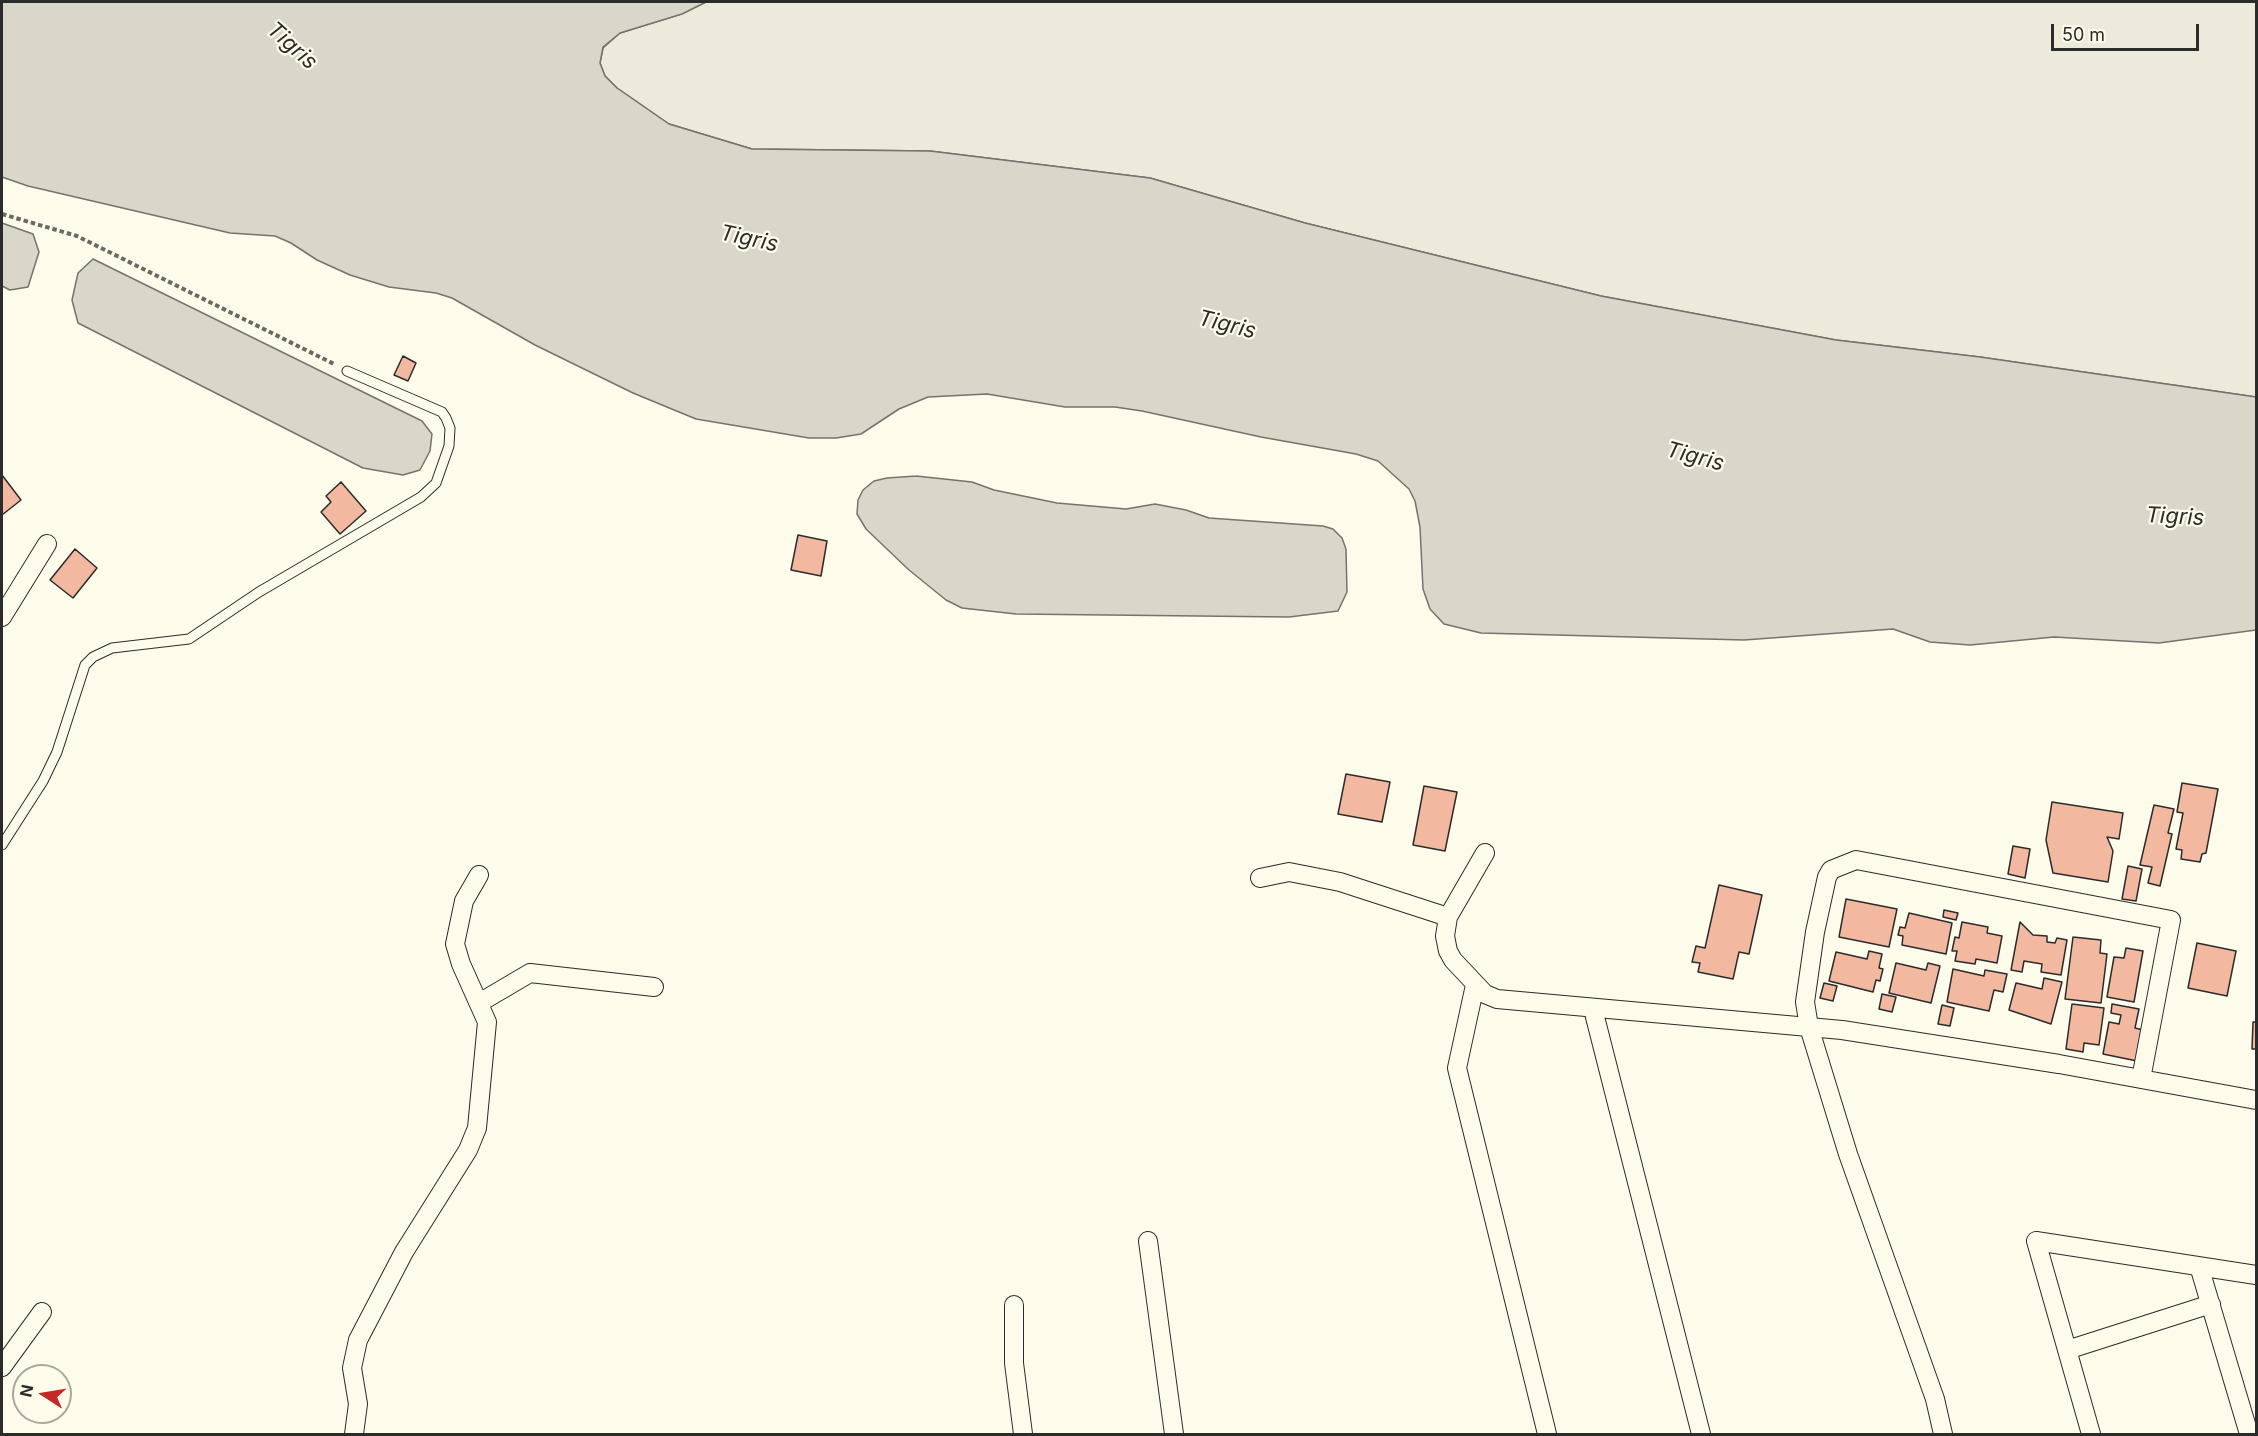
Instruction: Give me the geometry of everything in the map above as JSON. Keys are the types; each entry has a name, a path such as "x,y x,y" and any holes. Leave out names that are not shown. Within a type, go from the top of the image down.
{"street":[{"path":"2,616 47,544"},
{"path":"1485,852 1448,917 1445,936 1448,951 1475,985 1485,994 1504,1001 1842,1030 2256,1100"},
{"path":"1944,1434 1935,1399 1848,1154 1809,1027 1805,1002 1815,932 1827,877 1832,870 1856,860 2171,920 2141,1079"},
{"path":"1260,878 1289,872 1340,882 1448,917"},
{"path":"354,1434 358,1404 352,1368 358,1340 404,1252 468,1150 477,1128 487,1022 455,944 464,901 479,875"},
{"path":"478,1003 530,973 654,987"},
{"path":"1475,985 1457,1068 1547,1434"},
{"path":"1593,1009 1701,1434"},
{"path":"1148,1241 1173,1434"},
{"path":"2091,1434 2036,1241 2256,1275"},
{"path":"2199,1266 2248,1434"},
{"path":"2067,1350 2211,1304"},
{"path":"1014,1305 1014,1363 1023,1434"},
{"path":"2,1367 42,1312"}],"lane":[{"path":"2,845 43,781 57,752 85,665 93,657 112,648 189,639 259,592 421,496 436,483 444,466 449,446 450,428 442,412 348,371"}],"path":[{"path":"2,214 77,236 348,371"}],"shaded area":[{"path":"706,2 2256,2 2256,397 1980,357 1836,340 1601,296 1305,223 1150,178 930,151 752,149 669,124 617,88 605,76 600,63 603,48 620,33 681,14"}],"water":[{"name":"Tigris","path":"2,2 706,2 682,14 620,33 603,47 600,63 605,76 617,88 669,124 752,149 930,151 1150,178 1305,223 1601,296 1836,340 1980,357 2256,397 2256,630 2159,643 2054,637 1970,645 1930,642 1893,629 1744,640 1481,633 1444,624 1430,609 1423,589 1420,527 1415,501 1409,489 1378,461 1356,454 1261,437 1142,411 1115,407 1065,407 987,394 928,397 899,409 861,434 836,438 809,438 696,419 633,393 535,345 452,298 436,293 389,287 350,275 317,260 291,243 275,236 230,233 28,186 2,177"},
{"path":"2,223 33,234 39,252 28,287 10,290 2,286"},
{"path":"93,259 422,421 432,434 430,451 420,470 403,475 363,468 78,323 72,300 78,273"},
{"path":"916,476 972,482 994,490 1057,503 1126,509 1155,504 1186,510 1209,518 1323,526 1333,529 1342,538 1346,549 1347,592 1338,611 1289,617 1016,614 962,608 946,600 909,570 866,529 857,514 858,500 863,490 874,481"}],"building":[{"path":"403,356 416,363 408,381 394,375"},
{"path":"2,475 21,500 2,515"},
{"path":"341,482 366,511 340,534 321,512 331,502 326,496"},
{"path":"798,535 827,541 821,576 791,570"},
{"path":"75,549 97,568 73,598 50,580"},
{"path":"1346,774 1390,782 1382,822 1338,814"},
{"path":"2182,783 2218,789 2206,853 2202,854 2200,862 2181,859 2182,850 2176,849 2183,813 2177,812"},
{"path":"1424,786 1457,792 1445,851 1413,845"},
{"path":"2052,802 2123,813 2119,839 2107,837 2113,851 2108,882 2053,873 2046,840"},
{"path":"2154,805 2174,809 2168,833 2172,834 2160,886 2148,883 2152,867 2140,865"},
{"path":"2013,846 2030,849 2025,878 2008,874"},
{"path":"2128,866 2142,869 2136,901 2122,899"},
{"path":"1719,885 1762,895 1749,954 1739,952 1733,979 1698,972 1700,963 1692,962 1696,946 1705,948"},
{"path":"1846,899 1897,909 1889,947 1839,937"},
{"path":"1944,910 1958,913 1956,920 1943,917"},
{"path":"1909,913 1952,923 1946,954 1902,945 1903,936 1898,935 1900,927 1905,928"},
{"path":"1962,922 1988,927 1987,933 2002,936 1997,963 1976,959 1975,964 1955,961 1957,951 1952,951 1955,937 1959,938"},
{"path":"2020,922 2033,935 2047,936 2047,942 2055,943 2057,938 2067,940 2061,975 2041,972 2042,964 2024,961 2022,972 2011,970"},
{"path":"2073,937 2101,940 2100,953 2107,954 2101,1003 2065,999"},
{"path":"2197,943 2236,951 2227,996 2188,988"},
{"path":"2126,948 2143,951 2134,1002 2107,997 2114,957 2124,958"},
{"path":"1869,951 1882,954 1879,968 1883,969 1880,981 1876,980 1873,992 1829,981 1836,952 1867,959"},
{"path":"1896,963 1926,970 1928,963 1940,966 1931,1003 1889,993"},
{"path":"1953,969 1984,976 1985,970 2007,974 2003,992 1994,990 1989,1011 1947,1002"},
{"path":"2044,978 2062,982 2051,1024 2009,1010 2016,983 2042,989"},
{"path":"1824,983 1837,986 1833,1001 1820,998"},
{"path":"1882,994 1896,997 1892,1012 1879,1009"},
{"path":"2072,1004 2104,1008 2099,1045 2084,1043 2083,1052 2066,1049"},
{"path":"2112,1004 2139,1009 2135,1028 2143,1030 2137,1061 2103,1054 2109,1022 2119,1024 2121,1015 2111,1013"},
{"path":"1942,1005 1954,1008 1950,1026 1938,1024"},
{"path":"2253,1022 2256,1022 2256,1049 2252,1049"}]}
